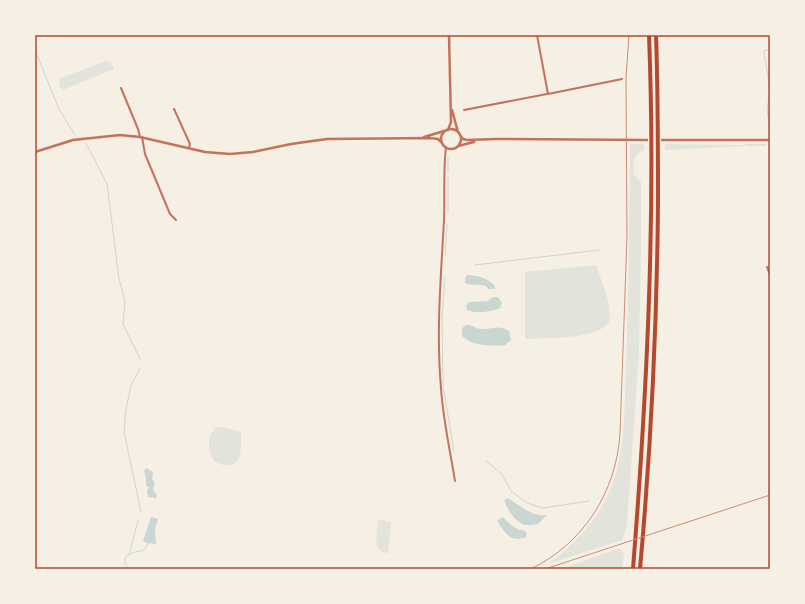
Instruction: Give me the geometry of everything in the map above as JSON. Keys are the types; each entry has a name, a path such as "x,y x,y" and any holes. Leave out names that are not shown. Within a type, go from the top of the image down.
{"highway":[{"path":"633,569 642,456 649,305 651,158 649,35"},
{"path":"640,569 650,428 656,302 658,145 656,35"}],"street":[{"path":"448,130 451,125 449,35"},
{"path":"537,35 548,94"},
{"path":"464,110 622,79"},
{"path":"121,88 141,137 145,154 170,214 176,220"},
{"path":"450,105 459,134 460,142 456,147"},
{"path":"174,109 190,144 189,149"},
{"path":"420,138 448,130 455,130 464,140 478,141"},
{"path":"441,142 441,136 444,131"},
{"path":"35,152 81,138 120,135 141,137 212,153 235,154 327,139 435,138 451,149 478,141 496,139 647,140"},
{"path":"662,140 770,140"},
{"path":"446,147 439,319 440,363 444,417 455,481"},
{"path":"767,267 770,275"}],"shaded area":[{"path":"106,61 112,64 114,69 63,90 60,87 59,82 61,78"},
{"path":"630,144 644,144 644,150 637,154 634,159 634,174 641,182 639,353 627,526 622,540 548,564 577,539 599,511 611,488 616,474 622,444 627,340"},
{"path":"665,144 743,145 746,146 665,150"},
{"path":"596,265 609,305 610,318 606,325 587,334 559,338 525,339 525,272"},
{"path":"468,275 486,279 495,286 495,289 488,289 486,286 465,283 465,278"},
{"path":"493,297 498,297 502,303 500,308 484,312 467,310 466,306 469,302 488,301"},
{"path":"466,325 481,329 505,329 509,331 511,340 504,346 477,344 462,336 462,328"},
{"path":"217,427 241,432 240,454 236,463 222,465 213,460 209,442 211,434"},
{"path":"146,468 153,472 152,479 155,482 153,490 157,495 156,498 148,497 147,491 149,487 146,486 144,471"},
{"path":"508,498 532,513 537,515 547,515 538,524 522,524 513,517 507,507 504,500"},
{"path":"151,517 158,519 155,529 156,544 143,541"},
{"path":"503,517 515,528 525,531 527,534 526,537 516,539 508,536 497,521"},
{"path":"380,519 391,523 388,553 379,550 376,542 378,521"},
{"path":"620,548 624,554 622,569 560,569"}],"waterway":[{"path":"770,49 764,51 770,89 767,111 770,128"},
{"path":"35,50 59,109 75,135"},
{"path":"85,143 107,184 119,279 125,301 123,324 140,359"},
{"path":"746,145 766,145"},
{"path":"448,157 448,172"},
{"path":"448,177 448,213"},
{"path":"445,256 447,224"},
{"path":"475,265 599,250"},
{"path":"445,277 442,318 443,385 454,452"},
{"path":"140,369 131,385 126,409 124,432 141,512"},
{"path":"486,461 502,474 511,491 527,503 543,508 589,501"},
{"path":"128,569 125,563 125,558 129,555 138,521"},
{"path":"129,555 145,549 148,543"}],"railway":[{"path":"531,569 550,558 567,545 594,514 612,476 617,455 620,434 627,237 626,78 629,35"},
{"path":"545,569 770,495"}]}
